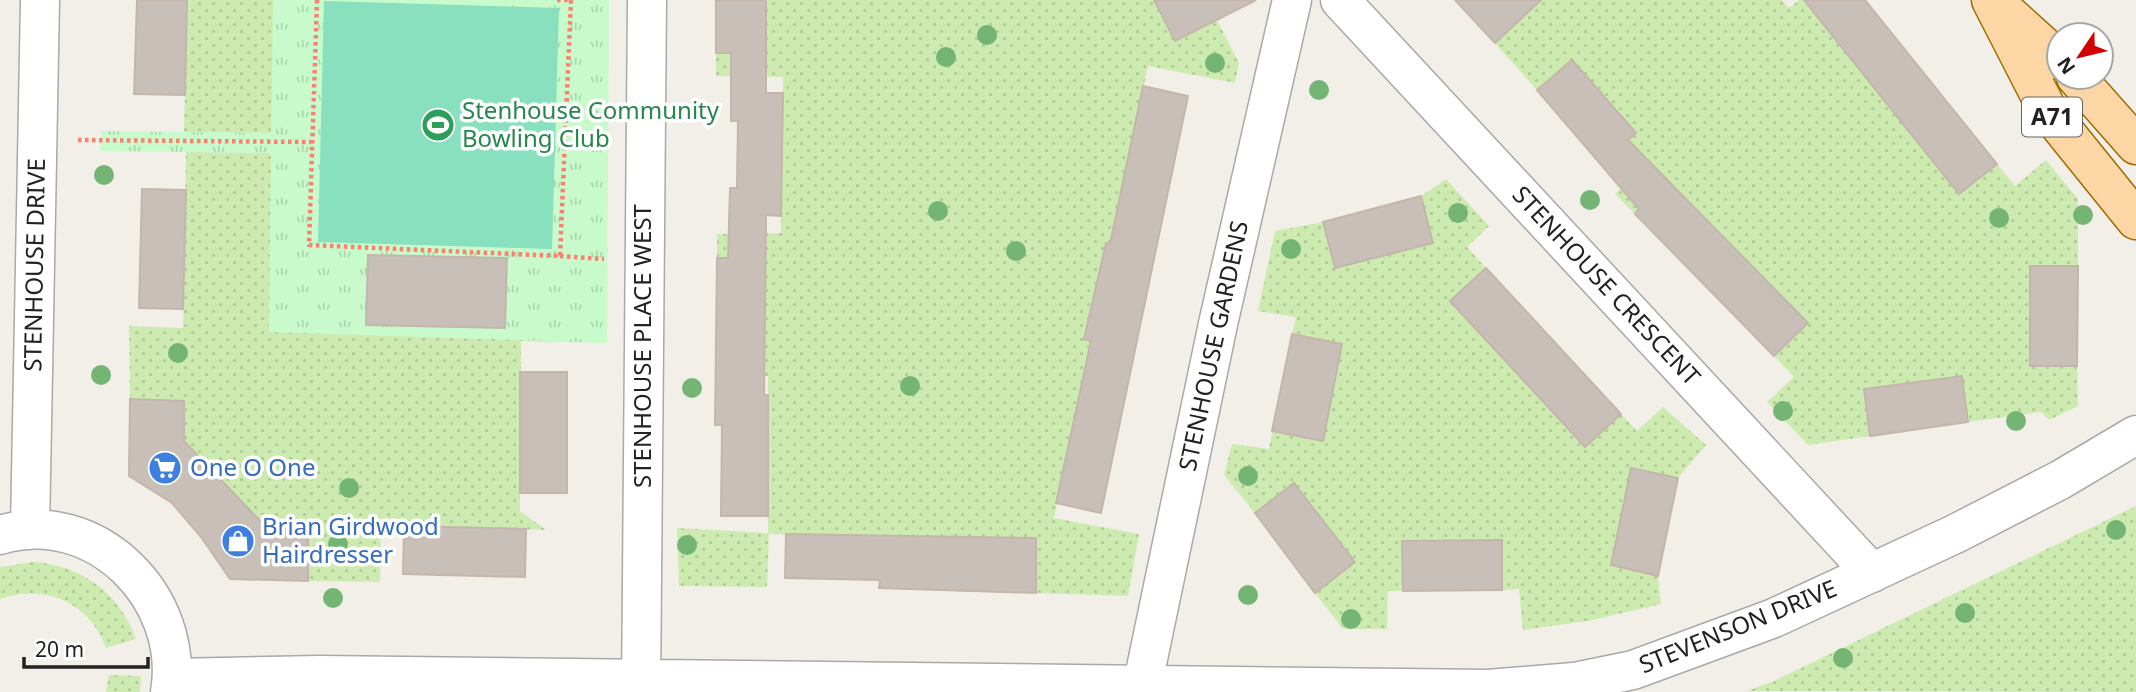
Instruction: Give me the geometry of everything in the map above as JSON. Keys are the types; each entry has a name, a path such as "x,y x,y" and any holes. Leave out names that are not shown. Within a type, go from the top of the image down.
{"main road":[{"name":"A71","path":"1992,0 2045,48"},
{"name":"A71","path":"1992,0 2048,111 2136,220"},
{"name":"A71","path":"2088,91 2136,145"}],"street":[{"name":"STENHOUSE DRIVE","path":"15,533 37,139 40,0"},
{"name":"STENHOUSE PLACE WEST","path":"641,686 647,0"},
{"name":"STENHOUSE GARDENS","path":"1142,689 1218,324 1292,0"},
{"name":"STENHOUSE CRESCENT","path":"1340,0 1872,573"},
{"name":"STEVENSON DRIVE","path":"171,685 320,676 641,686 1142,689 1488,689 1574,682 1633,670 1774,618 1955,534 2049,486 2136,435"},
{"path":"15,533 76,537 117,558 134,573 154,601 168,632 172,655 171,685"}],"path":[{"path":"317,0 309,245 560,256 571,0 557,0"},
{"path":"37,139 311,142"}],"green space":[{"path":"187,0 306,0 303,134 184,132"},
{"path":"273,0 609,0 607,343 269,332 271,153 100,151 101,131 271,133"},
{"path":"766,0 1154,0 1175,41 1217,20 1239,63 1235,83 1148,66 1113,226 1159,235 1155,254 1106,243 1084,339 1134,351 1127,378 1084,370 1054,518 1139,534 1128,596 1036,593 1035,538 935,537 935,590 921,590 921,537 769,534 767,587 679,586 677,528 768,533 768,376 715,374 715,357 765,357 766,259 717,258 717,234 781,233 783,77 716,76 716,53 766,53"},
{"path":"1518,0 1782,0 1789,8 1799,0 1865,0 1872,8 1835,39 1959,193 1997,164 2015,186 2046,160 2078,199 2078,266 2030,266 2030,366 2077,366 2078,406 2049,420 2041,412 1968,422 1962,376 1864,389 1870,436 1808,445 1767,402 1794,377 1774,356 1807,322 1668,181 1635,214 1615,194 1622,187 1601,164 1636,133 1572,60 1537,90 1495,43 1528,12"},
{"name":"Stenhouse Community Bowling Club","path":"324,1 559,8 552,249 318,242"},
{"path":"186,152 303,153 301,332 607,343 521,341 520,511 546,530 381,525 380,582 308,581 308,528 266,527 184,444 183,401 130,399 129,326 183,328"},
{"path":"1446,179 1489,226 1467,247 1486,268 1450,301 1585,447 1621,414 1637,431 1663,407 1706,445 1678,478 1631,468 1611,565 1658,576 1661,604 1588,621 1523,630 1519,589 1502,590 1501,540 1402,541 1403,591 1388,591 1387,629 1343,629 1315,593 1355,561 1294,483 1255,513 1224,475 1232,444 1269,449 1272,431 1323,441 1342,344 1292,334 1296,317 1258,311 1275,231 1323,222 1336,268 1433,243 1421,196"},
{"path":"2136,506 2136,692 1747,691 1774,681"},
{"path":"33,562 67,569 96,584 120,608 136,639 106,648 89,619 64,600 49,595 33,593 0,599 0,567"},
{"path":"109,675 141,676 140,692 106,692"}],"building":[{"path":"137,0 187,0 185,95 134,94"},
{"path":"716,0 766,0 766,93 783,93 781,216 766,215 764,395 768,395 768,516 721,516 722,425 715,425 717,258 728,258 730,188 737,188 738,121 731,121 731,53 716,53"},
{"path":"1154,0 1256,0 1175,41"},
{"path":"1455,0 1541,0 1495,43"},
{"path":"1804,0 1865,0 1997,164 1959,194"},
{"path":"1572,60 1636,133 1628,140 1808,323 1774,356 1635,214 1639,209 1537,90"},
{"path":"1143,86 1188,96 1101,513 1056,503 1091,341 1084,339 1106,243 1110,244"},
{"path":"142,189 186,190 183,309 139,308"},
{"path":"1421,196 1433,243 1335,268 1323,222"},
{"path":"368,255 507,258 505,328 366,325"},
{"path":"2030,266 2078,266 2077,366 2030,366"},
{"path":"1486,268 1621,414 1585,447 1450,301"},
{"path":"1292,334 1342,344 1323,441 1272,431"},
{"path":"520,372 567,372 567,493 520,493"},
{"path":"1962,376 1968,422 1870,436 1864,389"},
{"path":"130,399 184,401 184,441 266,527 308,527 308,581 230,579 201,537 172,503 129,476"},
{"path":"1631,468 1678,478 1658,576 1611,565"},
{"path":"1294,483 1355,562 1315,593 1255,513"},
{"path":"404,526 526,529 525,577 403,574"},
{"path":"786,534 1036,538 1036,593 879,588 880,580 785,578"},
{"path":"1502,540 1502,590 1403,591 1402,541"}],"place":[{"name":"Stenhouse Community Bowling Club","path":"438,125"},
{"name":"One O One","path":"165,468"},
{"name":"Brian Girdwood Hairdresser","path":"238,541"}]}
